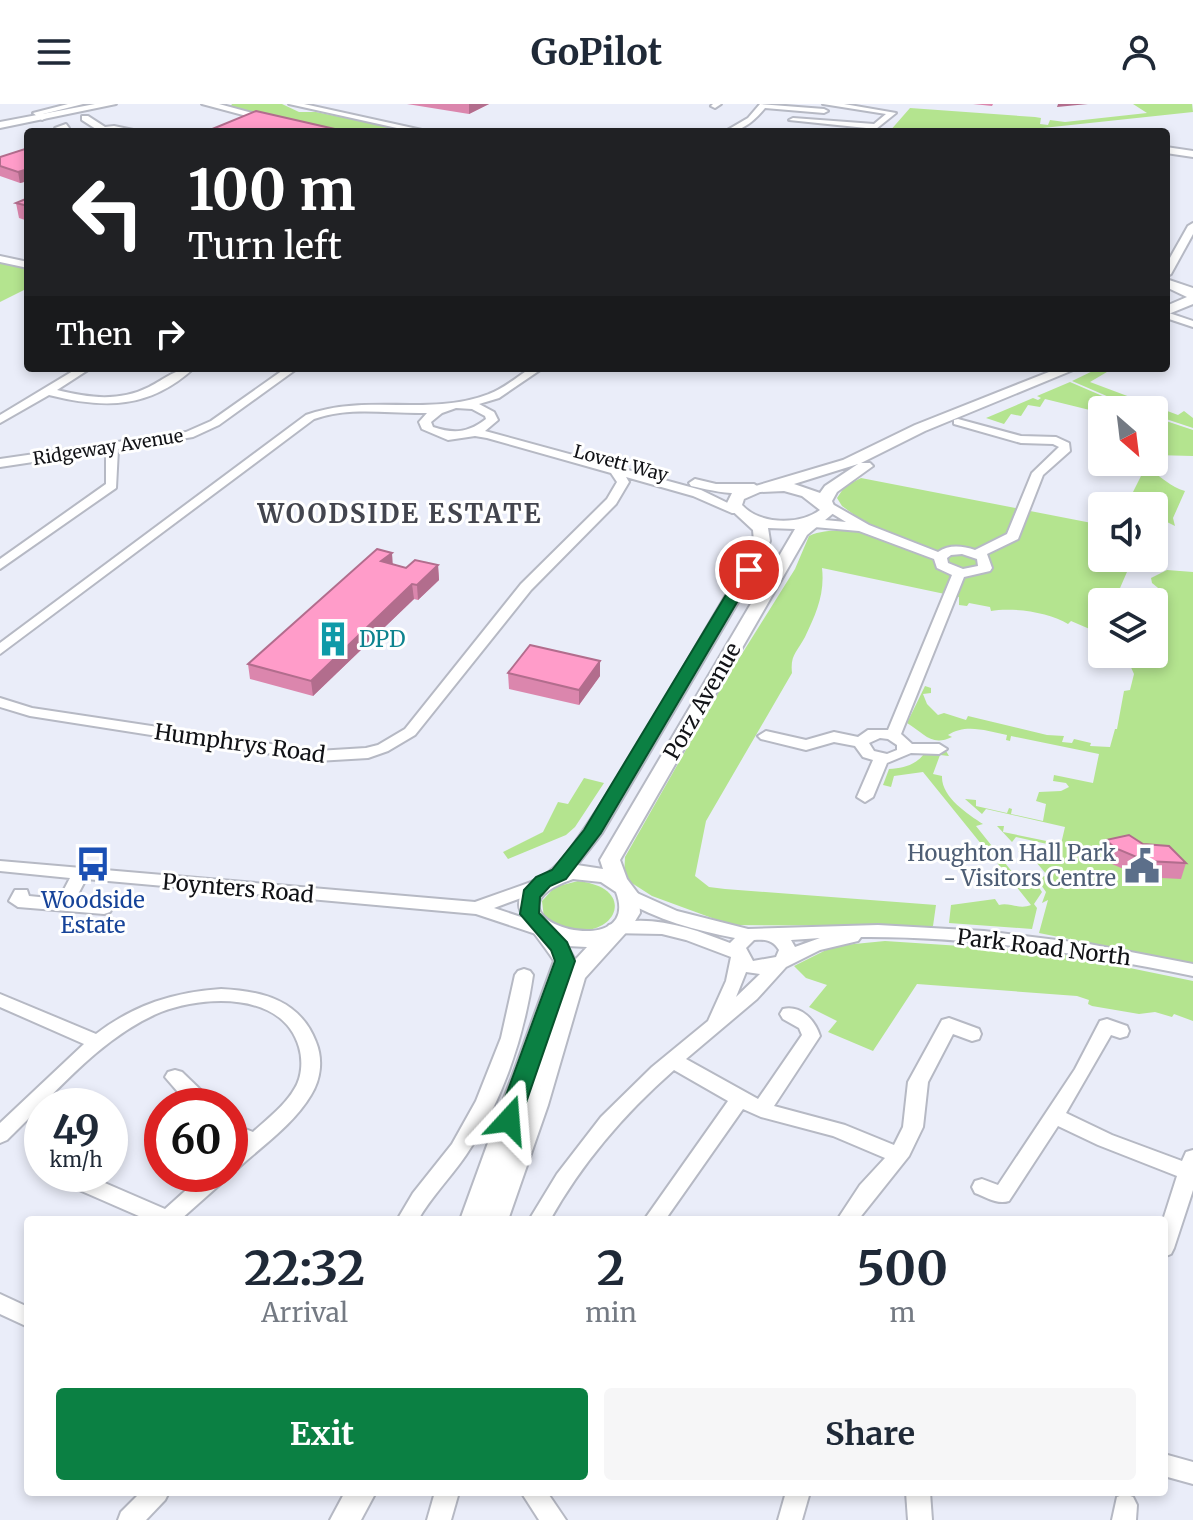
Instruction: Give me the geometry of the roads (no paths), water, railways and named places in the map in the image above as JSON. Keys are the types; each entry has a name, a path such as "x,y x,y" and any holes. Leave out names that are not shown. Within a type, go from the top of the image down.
{"main road":[{"path":"37,118 98,104"},
{"path":"0,125 111,104"},
{"path":"208,104 280,122"},
{"path":"1172,284 1193,297 1172,313"},
{"path":"1061,372 920,428 848,463 737,496 734,505 744,515 813,523 828,511 826,503 830,489 875,460 1078,372"},
{"path":"762,487 803,492 826,503"},
{"name":"Porz Avenue","path":"559,874 592,833 749,570 762,541 761,529 744,515"},
{"name":"Porz Avenue","path":"623,889 610,860 801,532 813,523"},
{"path":"474,1216 565,961 547,932 530,914 528,905 537,886 559,874 584,871 623,889 629,913 575,975 536,1105 496,1216"},
{"path":"547,932 561,938 589,939 614,930"},
{"path":"345,1520 359,1496"}],"street":[{"path":"56,128 37,118 37,113 53,106 79,104"},
{"path":"293,104 408,128"},
{"path":"736,128 751,120 763,105 827,106 892,113 876,127 789,119 792,106"},
{"path":"818,120 827,106"},
{"path":"96,128 87,119 103,117"},
{"path":"1170,151 1193,154"},
{"path":"1170,267 1193,226"},
{"path":"0,259 24,264"},
{"path":"1172,313 1193,324"},
{"path":"0,420 79,372"},
{"path":"47,391 89,402 122,402 150,393 183,372"},
{"name":"Ridgeway Avenue","path":"0,463 169,440 204,429 287,372"},
{"path":"0,650 310,417 328,410 364,405 439,409 461,405 495,396 532,372"},
{"path":"475,433 503,398 541,372"},
{"name":"Lovett Way","path":"461,405 478,407 518,436 714,488 762,487"},
{"path":"404,408 425,422 439,409"},
{"path":"976,415 998,431"},
{"name":"Lovett Way","path":"425,422 431,431 443,436 475,433 697,493 744,515"},
{"path":"940,557 955,550 978,553 1013,536 1038,473 1064,451 1065,446 1056,441 1021,439 958,422"},
{"path":"0,565 112,485 112,448"},
{"path":"612,501 623,482 616,471"},
{"name":"Humphrys Road","path":"0,702 30,712 317,756 353,755 383,748 417,725 526,587 612,501 642,484 660,483"},
{"path":"826,503 864,528 940,557 946,568 959,573 974,573 985,568 986,560 978,553"},
{"path":"813,523 864,528"},
{"path":"893,735 959,573"},
{"path":"766,736 806,745 834,737 861,742 873,733 893,735 902,740 906,748"},
{"path":"861,742 868,754 881,759 895,758 906,748 939,749"},
{"path":"865,797 881,759"},
{"name":"Poynters Road","path":"0,866 477,908 547,932"},
{"path":"64,905 80,874"},
{"name":"Poynters Road","path":"477,908 504,901 537,886"},
{"path":"623,889 645,906 723,931 748,935 829,930 894,931"},
{"path":"21,894 18,901 104,908 107,901"},
{"path":"614,930 636,925 660,927 698,936 753,967 781,964"},
{"path":"542,1216 602,1129 781,964 809,948 844,938 894,931"},
{"name":"Park Road North","path":"894,931 1025,941 1193,970"},
{"path":"711,1028 735,981 738,942 748,935"},
{"path":"773,935 786,944 788,950 781,964"},
{"path":"410,1216 466,1139 486,1098 520,1007 524,975"},
{"path":"0,1135 99,1043 129,1020 188,999 218,995 251,998 284,1010 304,1030 311,1053 311,1072 300,1096 248,1146"},
{"path":"0,1000 99,1043"},
{"path":"761,1110 811,1036 807,1024 789,1014"},
{"path":"850,1216 867,1191 899,1156 913,1127 918,1082 949,1025 972,1034"},
{"path":"982,1187 1002,1195 1054,1116 1107,1026 1120,1031"},
{"path":"673,1061 761,1110 838,1130 899,1156"},
{"path":"175,1077 186,1088"},
{"path":"657,1216 739,1100"},
{"path":"1054,1116 1105,1140 1191,1165 1168,1236"},
{"path":"248,1138 254,1141"},
{"path":"104,1192 158,1216"},
{"path":"171,1216 198,1192"},
{"path":"0,1303 24,1316"},
{"path":"1168,1466 1193,1473"},
{"path":"130,1520 153,1496"},
{"path":"439,1520 446,1496"},
{"path":"536,1496 554,1520"},
{"path":"790,1520 797,1496"},
{"path":"918,1496 920,1520"}],"place":[{"name":"DPD","path":"333,639"},
{"name":"Woodside Estate","path":"93,864"},
{"name":"Houghton Hall Park - Visitors Centre","path":"1142,866"}],"district":[{"name":"WOODSIDE ESTATE","path":"400,513"}]}
